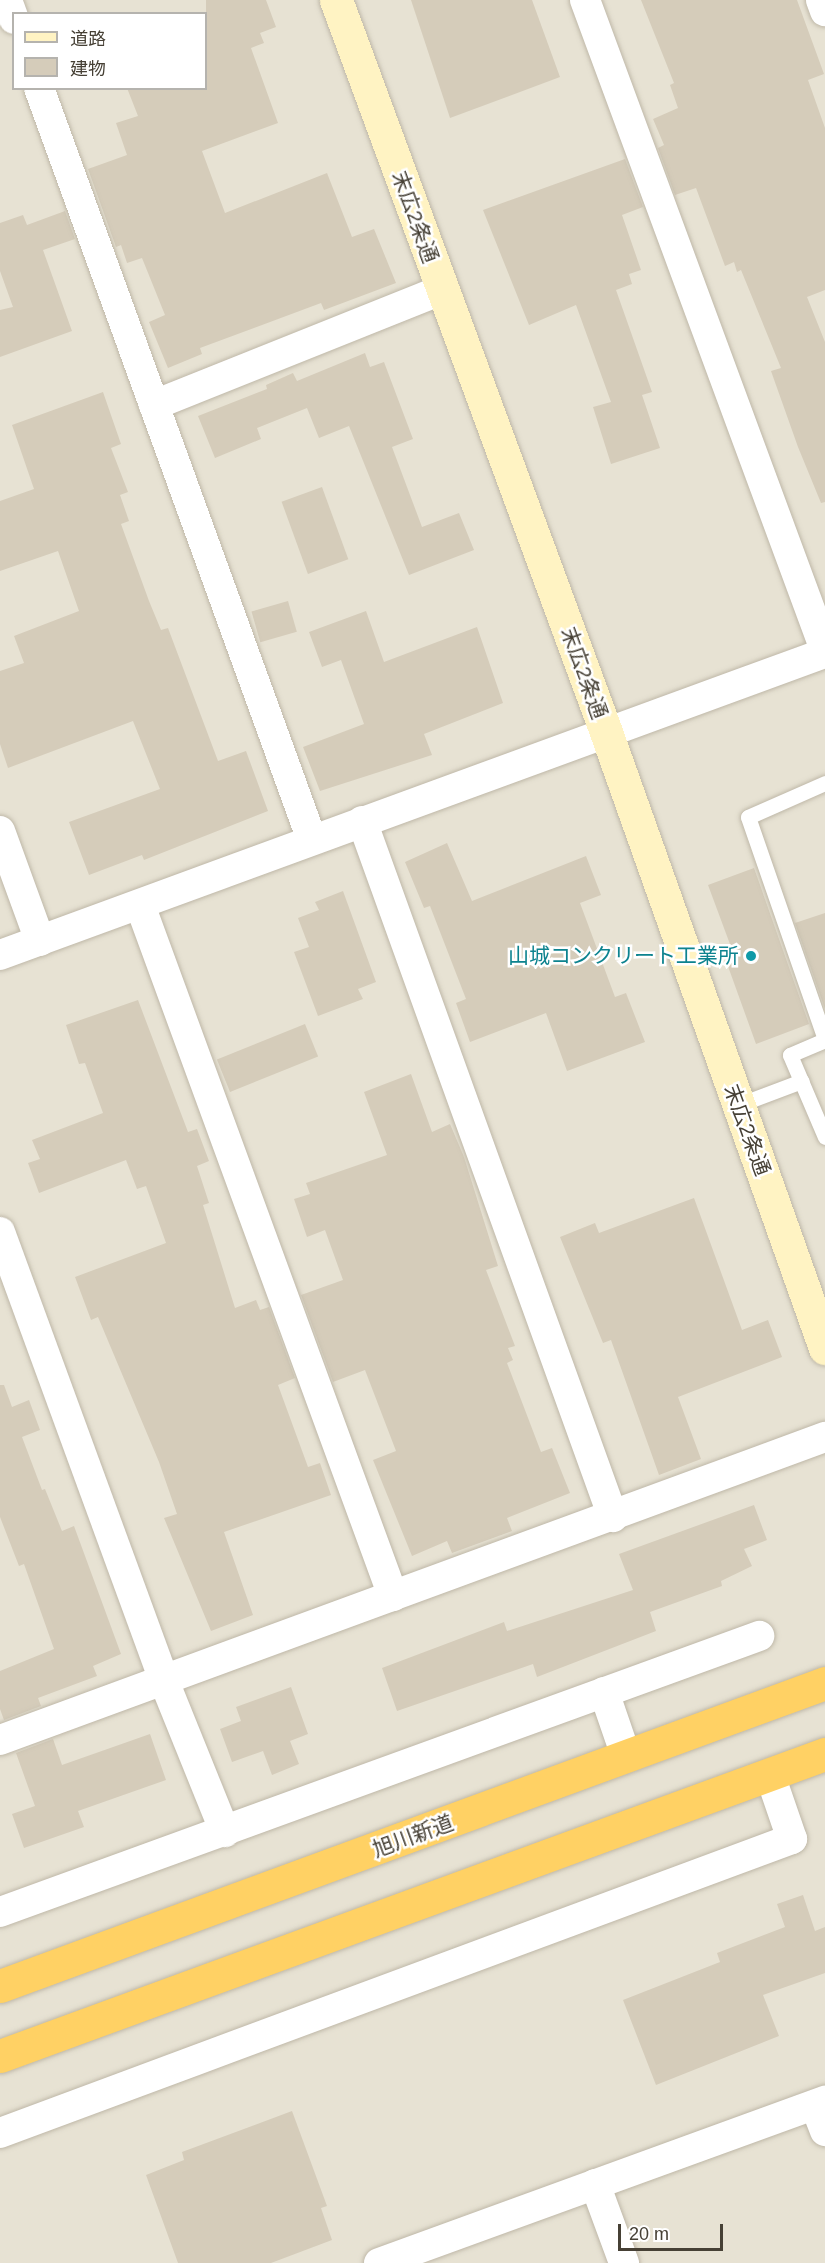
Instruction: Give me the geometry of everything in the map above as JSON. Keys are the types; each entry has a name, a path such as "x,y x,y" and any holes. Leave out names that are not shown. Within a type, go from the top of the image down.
{"highway":[{"name":"旭川新道","path":"0,1986 825,1683"},
{"path":"0,2056 825,1754"}],"street":[{"name":"末広2条通","path":"336,0 441,290 606,732 825,1348"},
{"path":"0,955 825,652 585,0"},
{"path":"821,0 825,11"},
{"path":"40,90 312,840"},
{"path":"154,405 441,290"},
{"path":"362,821 613,1517"},
{"path":"0,831 40,941"},
{"path":"140,904 393,1596"},
{"path":"0,1232 164,1681 225,1832"},
{"path":"0,1740 613,1517 825,1437"},
{"path":"0,1912 759,1636"},
{"path":"604,1692 626,1756"},
{"path":"0,2133 792,1839 770,1775"},
{"path":"379,2263 595,2184 822,2112"},
{"path":"595,2184 624,2263"}],"lane":[{"path":"825,783 748,817 825,1040 790,1055 825,1137"},
{"path":"738,1105 802,1081"}],"shaded area":[{"path":"0,0 825,0 825,2263 0,2263"}],"building":[{"path":"206,0 266,0 276,27 260,33 264,43 251,48 278,123 202,151 225,213 327,173 352,237 374,229 396,283 324,310 321,303 200,348 202,354 168,368 149,322 165,315 142,258 127,263 121,245 116,247 88,169 127,155 116,123 138,116 128,90 207,90"},
{"path":"411,0 532,0 560,77 450,118"},
{"path":"641,0 797,0 824,74 808,80 825,128 825,290 807,297 825,342 825,502 821,503 798,447 771,371 781,368 741,270 737,272 734,262 725,266 696,188 675,195 658,148 664,145 653,119 678,108 670,85 674,83"},
{"path":"625,159 643,207 622,215 641,270 629,274 632,284 616,290 652,392 642,395 660,448 611,464 593,407 611,402 576,305 529,325 483,210"},
{"path":"65,211 75,239 43,250 72,331 0,357 0,310 13,307 0,271 0,223 23,215 27,225"},
{"path":"365,353 370,367 384,362 413,439 392,447 422,527 459,513 474,550 409,575 349,426 319,438 307,408 257,428 261,439 215,458 198,416 267,389 266,385 293,373 297,381"},
{"path":"103,392 121,444 111,448 128,492 120,495 129,521 121,524 149,601 161,630 168,628 218,761 246,751 268,811 144,860 142,855 89,875 69,822 160,789 133,721 8,768 0,744 0,671 24,663 14,636 79,611 58,551 0,571 0,501 34,489 12,425"},
{"path":"322,487 348,559 308,574 282,502"},
{"path":"288,601 297,632 260,642 251,611"},
{"path":"366,611 384,662 477,627 503,703 424,734 432,755 320,791 303,747 364,724 341,660 322,667 309,632"},
{"path":"447,843 472,901 586,856 601,895 580,903 615,997 626,993 645,1042 567,1071 546,1013 470,1042 456,1003 466,999 430,906 424,908 405,862"},
{"name":"山城コンクリート工業所","path":"754,868 809,1024 756,1044 725,958 734,955 708,885"},
{"path":"343,891 376,982 358,989 363,999 318,1016 294,952 309,947 298,918 319,910 315,902"},
{"path":"825,913 825,1009 795,923"},
{"path":"138,1000 188,1132 197,1129 209,1161 197,1166 209,1203 203,1205 235,1308 256,1300 260,1310 269,1307 295,1378 278,1385 308,1467 320,1463 331,1495 224,1532 253,1615 211,1631 164,1518 177,1514 159,1462 98,1317 91,1320 75,1277 166,1243 146,1186 137,1189 126,1160 39,1193 28,1163 40,1159 32,1140 103,1113 85,1063 79,1064 66,1025"},
{"path":"305,1024 318,1056 230,1092 217,1060"},
{"path":"411,1074 432,1132 450,1124 464,1157 498,1266 486,1270 515,1346 508,1348 513,1360 507,1363 541,1452 552,1448 570,1493 507,1518 512,1531 452,1553 447,1541 412,1556 373,1460 396,1451 365,1370 333,1382 301,1295 343,1280 325,1230 307,1237 294,1199 310,1194 306,1183 387,1155 364,1092"},
{"path":"694,1198 742,1330 768,1320 782,1357 678,1397 701,1459 659,1475 611,1340 603,1343 560,1237 595,1223 599,1233"},
{"path":"0,1385 4,1385 12,1407 29,1400 40,1430 22,1437 42,1490 45,1489 62,1531 74,1526 121,1654 93,1666 97,1676 38,1698 41,1706 4,1720 0,1709 0,1671 54,1649 24,1564 19,1566 0,1517"},
{"path":"754,1505 767,1540 744,1549 752,1566 721,1581 722,1586 650,1612 656,1631 537,1677 533,1664 397,1711 382,1668 504,1622 507,1631 633,1590 619,1554"},
{"path":"291,1687 308,1734 290,1741 299,1764 272,1775 263,1751 232,1762 220,1729 241,1721 236,1707"},
{"path":"150,1734 166,1780 78,1811 84,1827 24,1848 12,1814 35,1806 16,1753 53,1739 62,1765"},
{"path":"803,1895 815,1931 825,1927 825,1973 763,1995 779,2036 656,2085 623,2000 720,1962 717,1953 785,1927 777,1904"},
{"path":"292,2111 327,2206 321,2208 332,2240 271,2263 178,2263 146,2175 184,2160 182,2152"}],"place":[{"name":"山城コンクリート工業所","path":"751,956"}]}
